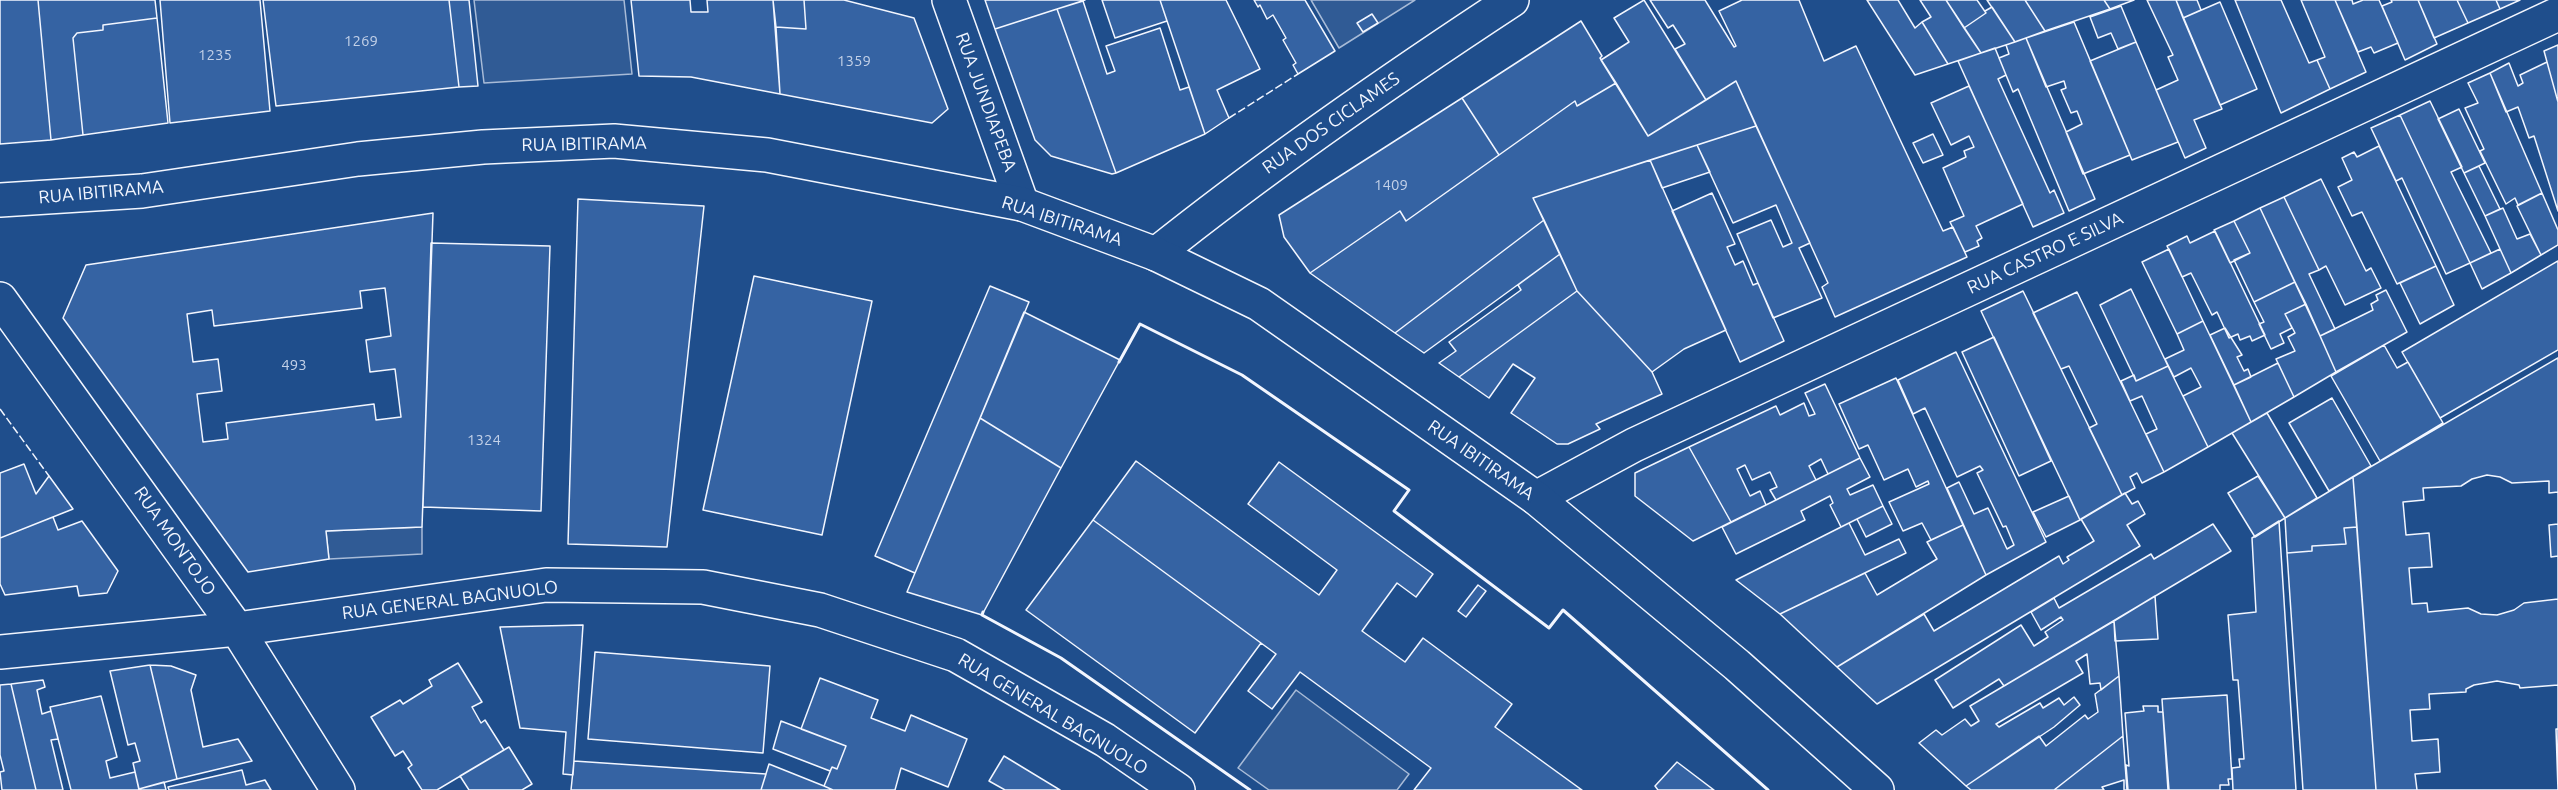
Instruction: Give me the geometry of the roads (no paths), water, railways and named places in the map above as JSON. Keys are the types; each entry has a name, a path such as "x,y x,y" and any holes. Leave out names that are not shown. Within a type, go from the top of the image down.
{"street":[{"name":"RUA JUNDIAPEBA","path":"949,0 1022,204"},
{"name":"RUA DOS CICLAMES","path":"1156,254 1239,187 1379,88 1512,0"},
{"name":"RUA CASTRO E SILVA","path":"1536,498 1634,445 2558,14"},
{"name":"RUA IBITIRAMA","path":"0,201 142,191 358,159 483,147 614,141 648,142 767,155 1022,204 1156,254 1259,304 1536,498 1737,665 1877,790"},
{"name":"RUA MONTOJO","path":"0,299 237,629 338,790"},
{"name":"RUA GENERAL BAGNUOLO","path":"0,652 237,629 546,585 703,587 820,610 956,655 1105,740 1178,790"}]}
